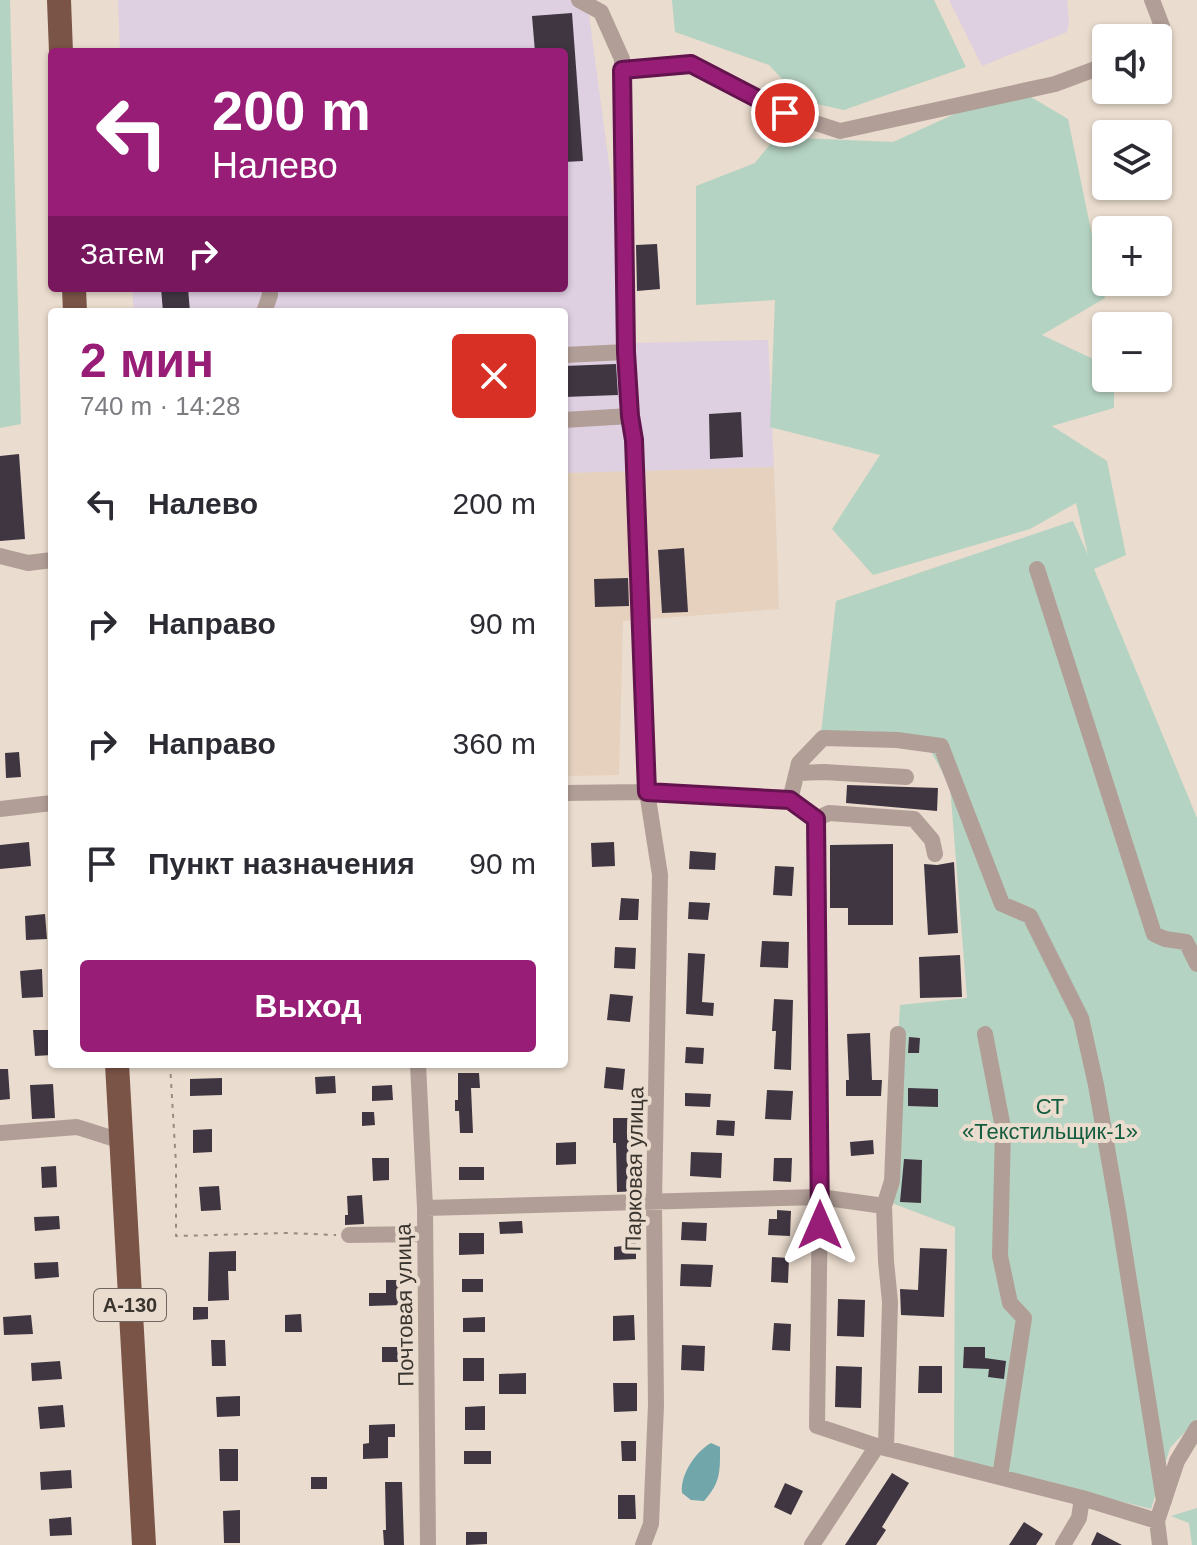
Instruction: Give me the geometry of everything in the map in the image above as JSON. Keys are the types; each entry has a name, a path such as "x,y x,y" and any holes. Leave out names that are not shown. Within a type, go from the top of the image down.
{"highway":[{"path":"59,0 61,48"},
{"name":"А-130","path":"117,1068 144,1545"}],"street":[{"name":"Парковая улица","path":"579,0 601,12 622,59 626,352 634,440 647,792 660,875 654,1203 656,1405 651,1524 643,1545"},
{"path":"1152,0 1161,24"},
{"path":"622,70 691,64 785,113 840,131 1055,84 1092,70"},
{"path":"568,355 626,352"},
{"path":"568,420 630,416"},
{"path":"0,556 28,563 48,560"},
{"path":"1037,569 1154,934 1186,942 1197,964"},
{"path":"790,800 799,763 823,738 897,740 941,746 1002,904 1030,916 1081,1018 1118,1211 1164,1501"},
{"path":"797,773 906,777"},
{"path":"568,793 647,792 790,800 816,819"},
{"path":"0,809 48,803"},
{"path":"816,819 829,813 914,819 932,840 935,854"},
{"path":"816,819 820,1197 817,1426 881,1447 1082,1498 1157,1521"},
{"path":"812,1545 881,1447 890,1302 884,1206 892,1181 898,1034"},
{"path":"985,1034 1003,1128 1000,1256 1010,1303 1024,1318 1000,1477"},
{"name":"Почтовая улица","path":"418,1068 425,1208 428,1545"},
{"path":"0,1133 77,1127 121,1141"},
{"path":"425,1208 820,1197 884,1206"},
{"path":"349,1235 425,1234"},
{"path":"1160,1545 1157,1521 1177,1461 1197,1428"},
{"path":"1063,1545 1079,1518 1082,1498"}],"path":[{"path":"170,1068 176,1164 176,1236 349,1235"}],"shaded area":[{"path":"118,0 587,0 633,343 768,340 774,467 568,473 568,308 134,308 132,292 568,292 568,48 120,48"},
{"path":"949,0 1067,0 1067,32 982,66"},
{"path":"774,467 779,609 623,621 619,775 568,776 568,473"}],"green space":[{"path":"0,0 10,0 21,424 0,428"},
{"path":"672,0 934,0 966,67 844,110 803,101 769,65 675,32"},
{"name":"СТ «Текстильщик-1»","path":"1014,87 1068,119 1092,235 1092,296 1105,298 1042,335 1092,358 1092,392 1114,392 1114,408 1052,426 1107,461 1126,555 1094,569 1197,818 1197,1419 1170,1448 1151,1509 954,1459 955,1227 889,1202 900,1005 967,998 950,786 929,748 820,742 836,601 1073,521 1088,555 1076,503 1030,529 873,575 832,529 880,455 770,427 775,300 696,305 696,186 755,163 776,137 893,142"},
{"path":"1197,1508 1197,1545 1192,1545 1189,1523 1171,1516"}],"water":[{"path":"711,1443 720,1447 717,1482 704,1501 691,1500 682,1493 683,1479 694,1458"}],"building":[{"path":"572,13 583,161 568,162 568,48 535,48 532,16"},
{"path":"657,244 660,289 637,291 636,245"},
{"path":"161,292 188,292 190,308 163,308"},
{"path":"616,364 618,395 568,397 568,366"},
{"path":"741,412 743,457 710,459 709,414"},
{"path":"19,454 25,539 0,541 0,456"},
{"path":"684,548 688,612 662,613 658,550"},
{"path":"628,578 629,606 595,607 594,579"},
{"path":"19,752 21,777 6,778 5,753"},
{"path":"847,785 938,788 937,811 846,803"},
{"path":"29,842 31,866 0,869 0,845"},
{"path":"614,842 615,866 592,867 591,843"},
{"path":"893,844 893,925 848,925 848,908 830,908 830,845"},
{"path":"690,851 716,853 715,870 689,869"},
{"path":"954,862 958,933 928,935 924,864"},
{"path":"775,866 794,867 792,896 773,895"},
{"path":"621,898 639,899 638,920 619,920"},
{"path":"689,902 710,903 708,920 688,919"},
{"path":"45,914 47,939 26,940 25,916"},
{"path":"762,941 789,942 788,968 760,967"},
{"path":"615,947 636,948 635,969 614,968"},
{"path":"688,953 705,954 702,1002 714,1003 713,1016 686,1014"},
{"path":"960,955 962,997 920,998 919,957"},
{"path":"42,969 43,997 22,998 20,971"},
{"path":"610,994 633,996 630,1022 607,1020"},
{"path":"774,999 793,1000 791,1070 774,1069"},
{"path":"33,1030 48,1030 48,1055 35,1056"},
{"path":"870,1033 872,1080 882,1080 881,1096 846,1096 846,1080 849,1080 847,1034"},
{"path":"909,1037 920,1038 919,1053 908,1053"},
{"path":"686,1047 704,1048 703,1064 685,1063"},
{"path":"606,1067 625,1069 623,1090 604,1088"},
{"path":"0,1069 8,1069 10,1099 0,1100"},
{"path":"458,1073 479,1073 480,1088 471,1088 473,1133 460,1133 459,1111 455,1111"},
{"path":"335,1076 336,1093 316,1094 315,1077"},
{"path":"222,1078 222,1095 190,1096 190,1079"},
{"path":"53,1084 55,1118 32,1119 30,1085"},
{"path":"392,1085 393,1100 372,1101 372,1086"},
{"path":"908,1088 938,1089 938,1107 908,1106"},
{"path":"767,1090 793,1091 791,1120 765,1119"},
{"path":"685,1093 711,1094 710,1107 685,1106"},
{"path":"362,1112 374,1112 375,1125 362,1126"},
{"path":"613,1118 634,1118 632,1186 641,1186 641,1191 617,1192"},
{"path":"717,1120 735,1121 734,1136 716,1135"},
{"path":"212,1129 212,1152 193,1153 193,1130"},
{"path":"873,1140 874,1154 851,1156 850,1142"},
{"path":"576,1142 576,1164 556,1165 556,1143"},
{"path":"691,1152 722,1153 721,1178 690,1176"},
{"path":"372,1158 389,1158 389,1180 373,1181"},
{"path":"774,1158 792,1158 791,1182 773,1181"},
{"path":"904,1159 922,1160 921,1203 900,1202"},
{"path":"56,1166 57,1187 42,1188 41,1167"},
{"path":"459,1167 484,1167 484,1180 459,1180"},
{"path":"219,1186 221,1210 201,1211 199,1187"},
{"path":"362,1195 364,1224 345,1225 347,1196"},
{"path":"777,1210 791,1211 790,1236 768,1235 769,1219 777,1219"},
{"path":"59,1216 60,1229 35,1231 34,1217"},
{"path":"522,1221 523,1233 500,1234 499,1222"},
{"path":"682,1222 707,1223 706,1241 681,1240"},
{"path":"459,1233 484,1233 484,1254 459,1255"},
{"path":"622,1235 636,1235 636,1259 614,1260 614,1247 622,1246"},
{"path":"920,1248 947,1249 944,1317 901,1315 900,1289 918,1290"},
{"path":"236,1251 236,1271 228,1271 229,1300 208,1301 209,1252"},
{"path":"772,1257 789,1258 788,1283 771,1282"},
{"path":"58,1262 59,1277 35,1279 34,1263"},
{"path":"681,1264 713,1265 711,1287 680,1286"},
{"path":"462,1279 483,1279 483,1292 462,1292"},
{"path":"386,1280 400,1280 401,1305 369,1306 369,1293 386,1293"},
{"path":"838,1299 865,1300 864,1337 837,1336"},
{"path":"193,1307 208,1307 208,1319 193,1320"},
{"path":"301,1314 302,1332 285,1332 285,1315"},
{"path":"31,1315 33,1334 4,1335 3,1317"},
{"path":"634,1315 635,1340 613,1341 613,1316"},
{"path":"485,1317 485,1332 463,1332 463,1318"},
{"path":"774,1323 791,1324 790,1351 772,1350"},
{"path":"211,1340 225,1340 226,1366 212,1366"},
{"path":"682,1345 705,1346 704,1371 681,1370"},
{"path":"382,1347 401,1347 401,1362 382,1362"},
{"path":"964,1347 985,1347 985,1358 1006,1361 1004,1379 988,1377 989,1369 963,1368"},
{"path":"463,1358 484,1358 484,1381 463,1381"},
{"path":"60,1361 62,1379 32,1381 31,1363"},
{"path":"836,1366 862,1367 861,1408 835,1407"},
{"path":"919,1366 942,1366 942,1393 918,1393"},
{"path":"526,1373 526,1394 499,1394 499,1374"},
{"path":"613,1383 637,1383 637,1411 614,1412"},
{"path":"240,1396 240,1416 217,1417 216,1397"},
{"path":"63,1405 65,1427 40,1429 38,1407"},
{"path":"485,1406 485,1430 465,1430 465,1407"},
{"path":"395,1424 395,1437 388,1437 388,1458 363,1459 363,1444 369,1443 369,1425"},
{"path":"621,1441 636,1441 636,1461 622,1461"},
{"path":"219,1449 238,1449 238,1481 220,1481"},
{"path":"464,1451 491,1451 491,1464 464,1464"},
{"path":"71,1470 72,1488 41,1490 40,1472"},
{"path":"892,1473 909,1483 882,1527 886,1530 876,1545 845,1545"},
{"path":"311,1477 327,1477 327,1489 311,1489"},
{"path":"385,1482 402,1482 404,1545 384,1545"},
{"path":"785,1483 803,1491 791,1515 774,1507"},
{"path":"618,1495 635,1495 636,1519 618,1519"},
{"path":"240,1510 240,1543 224,1543 223,1511"},
{"path":"71,1517 72,1535 50,1536 49,1519"},
{"path":"1024,1522 1043,1534 1036,1545 1009,1545"},
{"path":"466,1532 487,1532 487,1544 466,1545"},
{"path":"1097,1532 1122,1545 1091,1545"}],"route":[{"path":"785,113 691,64 622,70 626,352 634,440 647,792 790,800 816,819 820,1225"}]}
